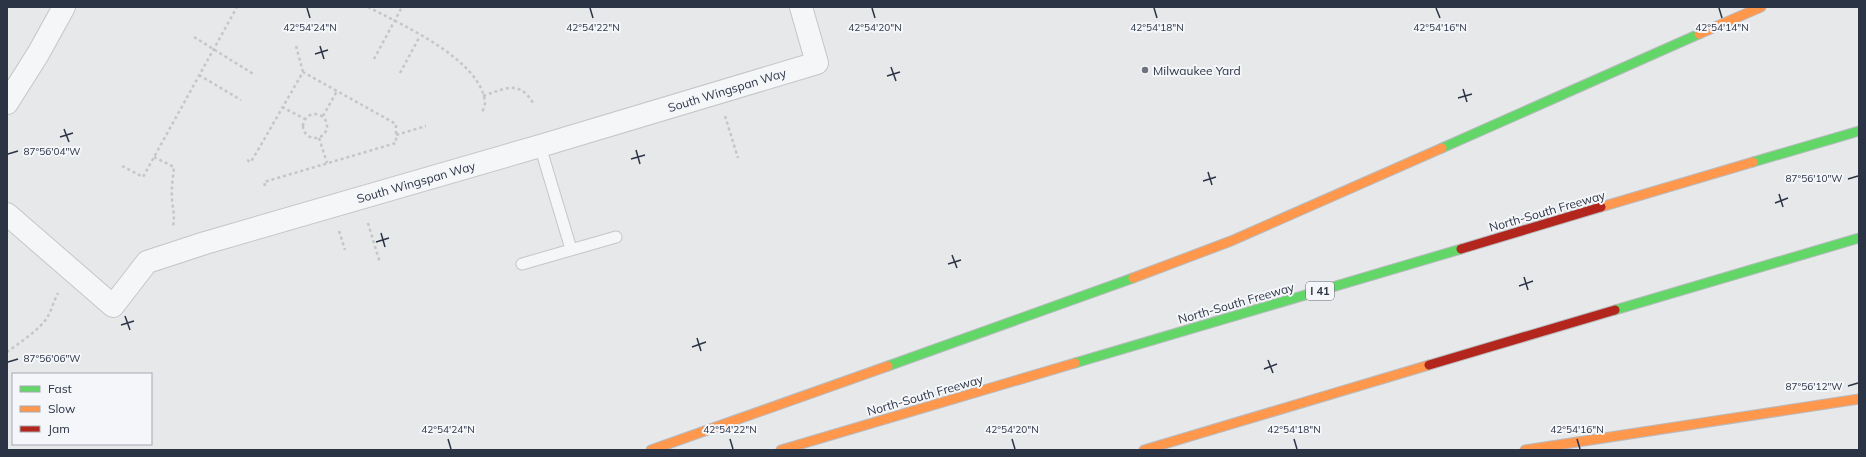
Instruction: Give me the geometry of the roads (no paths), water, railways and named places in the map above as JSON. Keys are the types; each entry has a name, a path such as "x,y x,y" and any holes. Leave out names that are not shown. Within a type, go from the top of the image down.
{"highway":[{"path":"651,450 1052,307 1231,241 1762,7"},
{"name":"North-South Freeway","path":"781,450 1859,131"},
{"path":"1144,450 1859,238"},
{"path":"1525,450 1859,399"}],"street":[{"path":"7,103 38,54 64,7"},
{"name":"South Wingspan Way","path":"7,214 113,306 147,262 205,243 540,146 817,63 801,7"}],"lane":[{"path":"540,146 571,249"},
{"path":"522,264 616,236"}],"place":[{"name":"Milwaukee Yard","path":"1145,70"}]}
